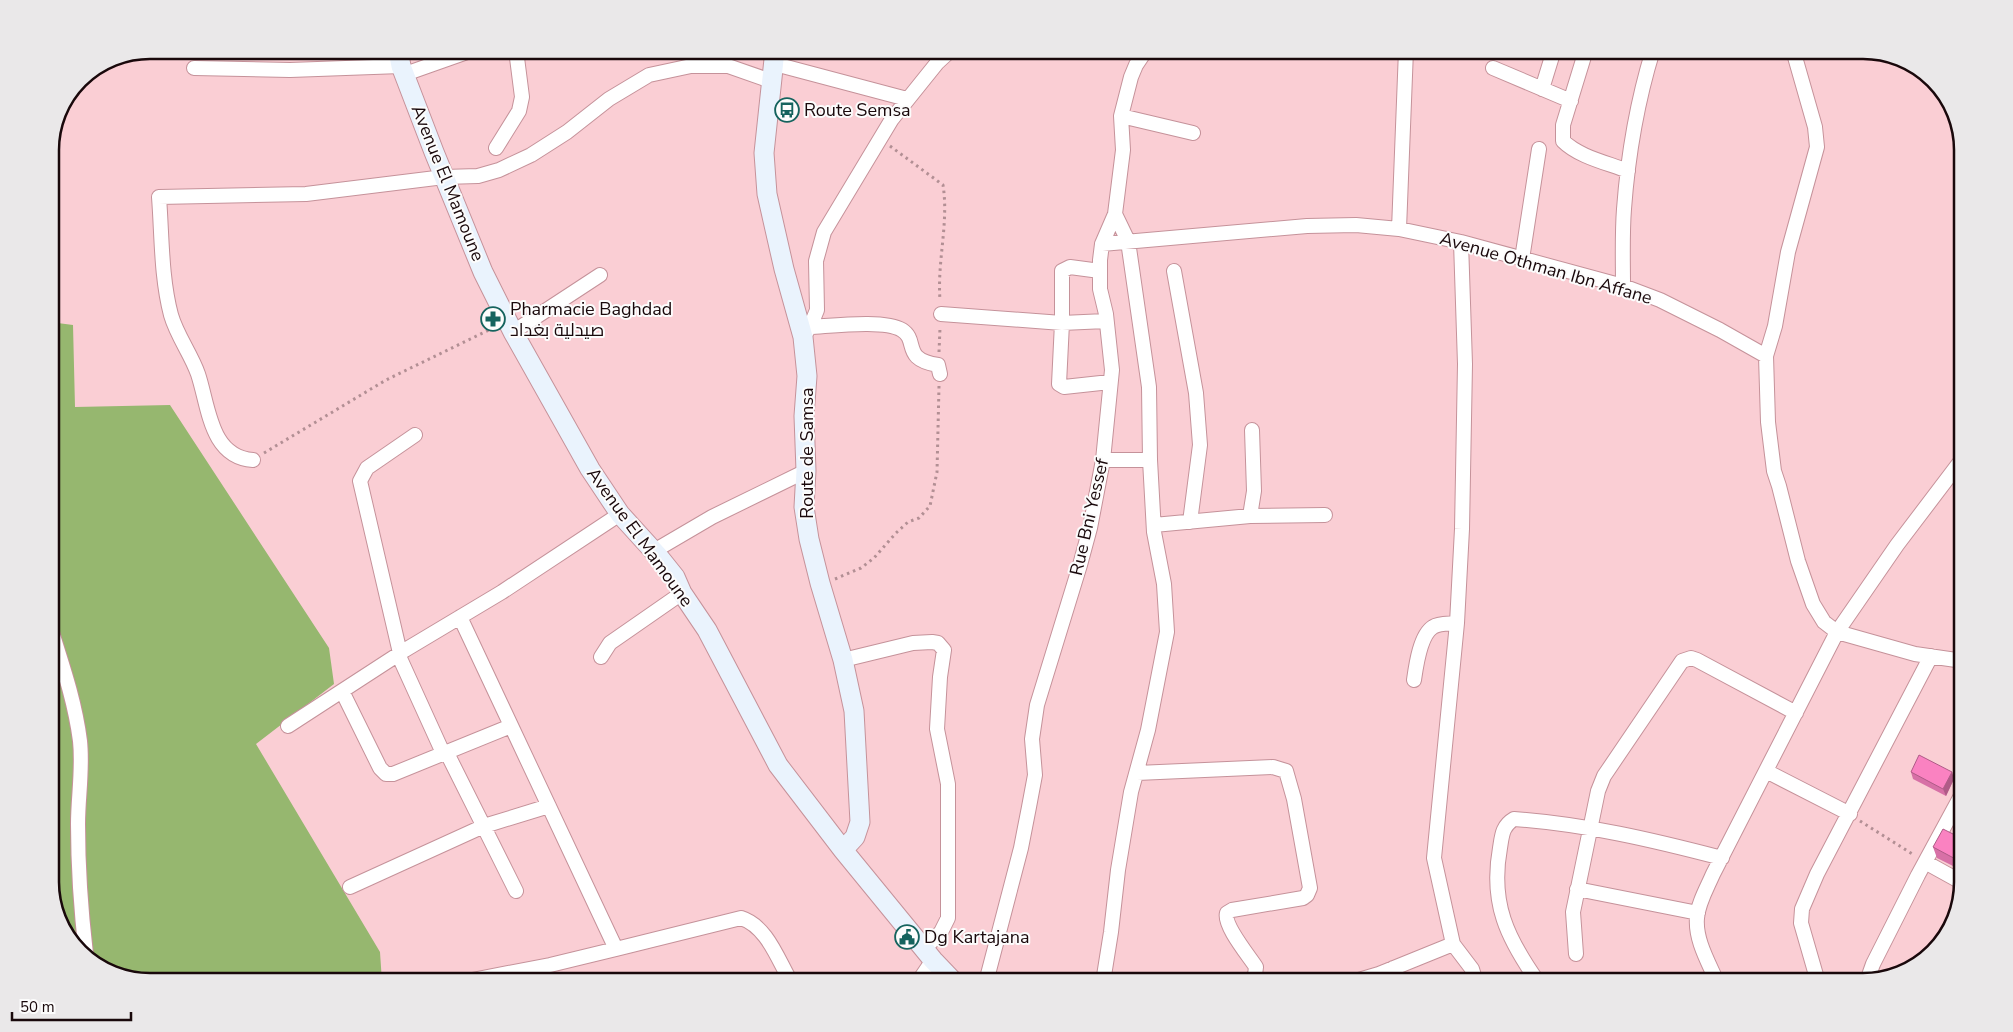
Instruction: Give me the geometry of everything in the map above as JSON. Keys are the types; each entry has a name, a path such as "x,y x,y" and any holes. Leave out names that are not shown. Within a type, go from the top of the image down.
{"street":[{"path":"194,68 290,70 401,63 423,59"},
{"path":"496,148 519,111 522,97 517,59"},
{"path":"806,332 817,310 816,266 824,232 879,138 907,99 941,59"},
{"name":"Rue Bni Yessef","path":"988,973 1021,848 1035,775 1032,739 1038,705 1090,528 1103,460 1112,370 1100,289 1102,244 1116,214 1123,150 1120,116 1131,77 1141,59"},
{"path":"1399,229 1406,59"},
{"path":"1542,89 1551,59"},
{"path":"1583,59 1564,125 1562,135 1564,141 1568,146 1589,156 1628,171"},
{"path":"1623,286 1624,210 1632,131 1640,91 1650,59"},
{"path":"1796,59 1814,127 1817,147 1788,252 1775,326 1766,356 1768,422 1774,471 1798,561 1813,604 1824,622 1837,632 1915,654 1954,660"},
{"name":"Avenue El Mamoune","path":"401,63 444,177 483,272 510,327 590,469 620,514 675,577 682,593 707,630 778,765 843,850 946,973"},
{"path":"254,460 236,456 219,441 197,372 171,316 164,274 160,197 306,194 444,177 478,176 516,163 567,132 609,99 650,75 691,66 774,65 907,99"},
{"name":"Route de Samsa","path":"774,65 764,153 767,194 784,269 806,332 807,376 804,416 806,471 804,507 809,539 843,660 854,711 860,822 855,838 843,850"},
{"path":"1493,68 1571,102"},
{"path":"1120,116 1193,133"},
{"path":"1522,259 1539,149"},
{"path":"1104,973 1118,870 1131,792 1159,681 1167,632 1164,584 1154,525 1150,460 1149,387 1128,241 1116,214"},
{"name":"Avenue Othman Ibn Affane","path":"1102,244 1307,226 1356,225 1399,229 1461,242 1623,286 1660,300 1720,330 1766,356"},
{"path":"1461,242 1464,391 1462,529 1457,623 1434,858 1453,944 1473,973"},
{"path":"1100,271 1070,267 1063,270 1059,385 1064,387 1110,382"},
{"path":"1174,271 1196,393 1200,445 1190,522"},
{"path":"510,327 600,275"},
{"path":"941,314 1062,323 1106,321"},
{"path":"806,332 880,324 900,328 905,332 915,355 924,362 938,365 940,374"},
{"path":"1250,516 1254,491 1252,430"},
{"path":"415,435 367,468 360,481 399,654 445,752 516,891"},
{"path":"1103,460 1150,460"},
{"path":"1713,973 1698,936 1698,913 1700,904 1722,858 1837,632 1896,545 1954,470"},
{"path":"654,551 712,517 806,471"},
{"path":"288,726 399,654 518,582 620,514"},
{"path":"1154,525 1250,516 1325,514"},
{"path":"601,657 610,644 682,593"},
{"path":"460,617 616,949"},
{"path":"1414,680 1420,649 1428,632 1436,625 1457,623"},
{"path":"843,660 923,642 938,643 944,650 940,677 937,729 948,784 949,908 946,926 938,936 922,973"},
{"path":"59,656 74,707 80,742 78,866 85,946"},
{"path":"1815,973 1801,923 1802,909 1817,874 1931,656"},
{"path":"1576,954 1573,912 1594,806 1604,776 1682,661 1690,658 1697,660 1796,713"},
{"path":"342,691 380,768 386,774 393,774 511,726"},
{"path":"1136,773 1273,767 1286,771 1294,799 1310,888 1307,895 1303,898 1232,910 1227,913 1226,919 1256,967 1255,973"},
{"path":"1766,771 1850,814"},
{"path":"350,887 484,826 548,806"},
{"path":"1870,972 1954,809"},
{"path":"1532,973 1509,934 1501,913 1496,888 1496,871 1502,832 1508,823 1514,819 1591,828 1648,839 1722,858"},
{"path":"1925,862 1954,878"},
{"path":"1577,889 1698,913"},
{"path":"512,973 550,966 741,918 751,922 760,930 786,973"},
{"path":"1379,973 1453,944"},
{"path":"1394,968 1395,973"}],"path":[{"path":"879,138 931,176"},
{"path":"254,460 386,380 510,327"},
{"path":"820,583 861,568 874,558 896,533"},
{"path":"1850,814 1925,862"}],"green space":[{"path":"59,323 73,325 75,407 170,405 329,648 334,684 256,744 380,952 381,973 144,973 121,968 99,958 81,942 68,922 59,888"}],"building":[{"path":"1919,755 1952,772 1943,789 1911,772"},
{"path":"1943,829 1954,834 1954,858 1933,847"}],"place":[{"name":"Route Semsa","path":"787,110"},
{"name":"Pharmacie Baghdad صيدلية بغداد","path":"493,319"},
{"name":"Dg Kartajana","path":"907,937"}]}
